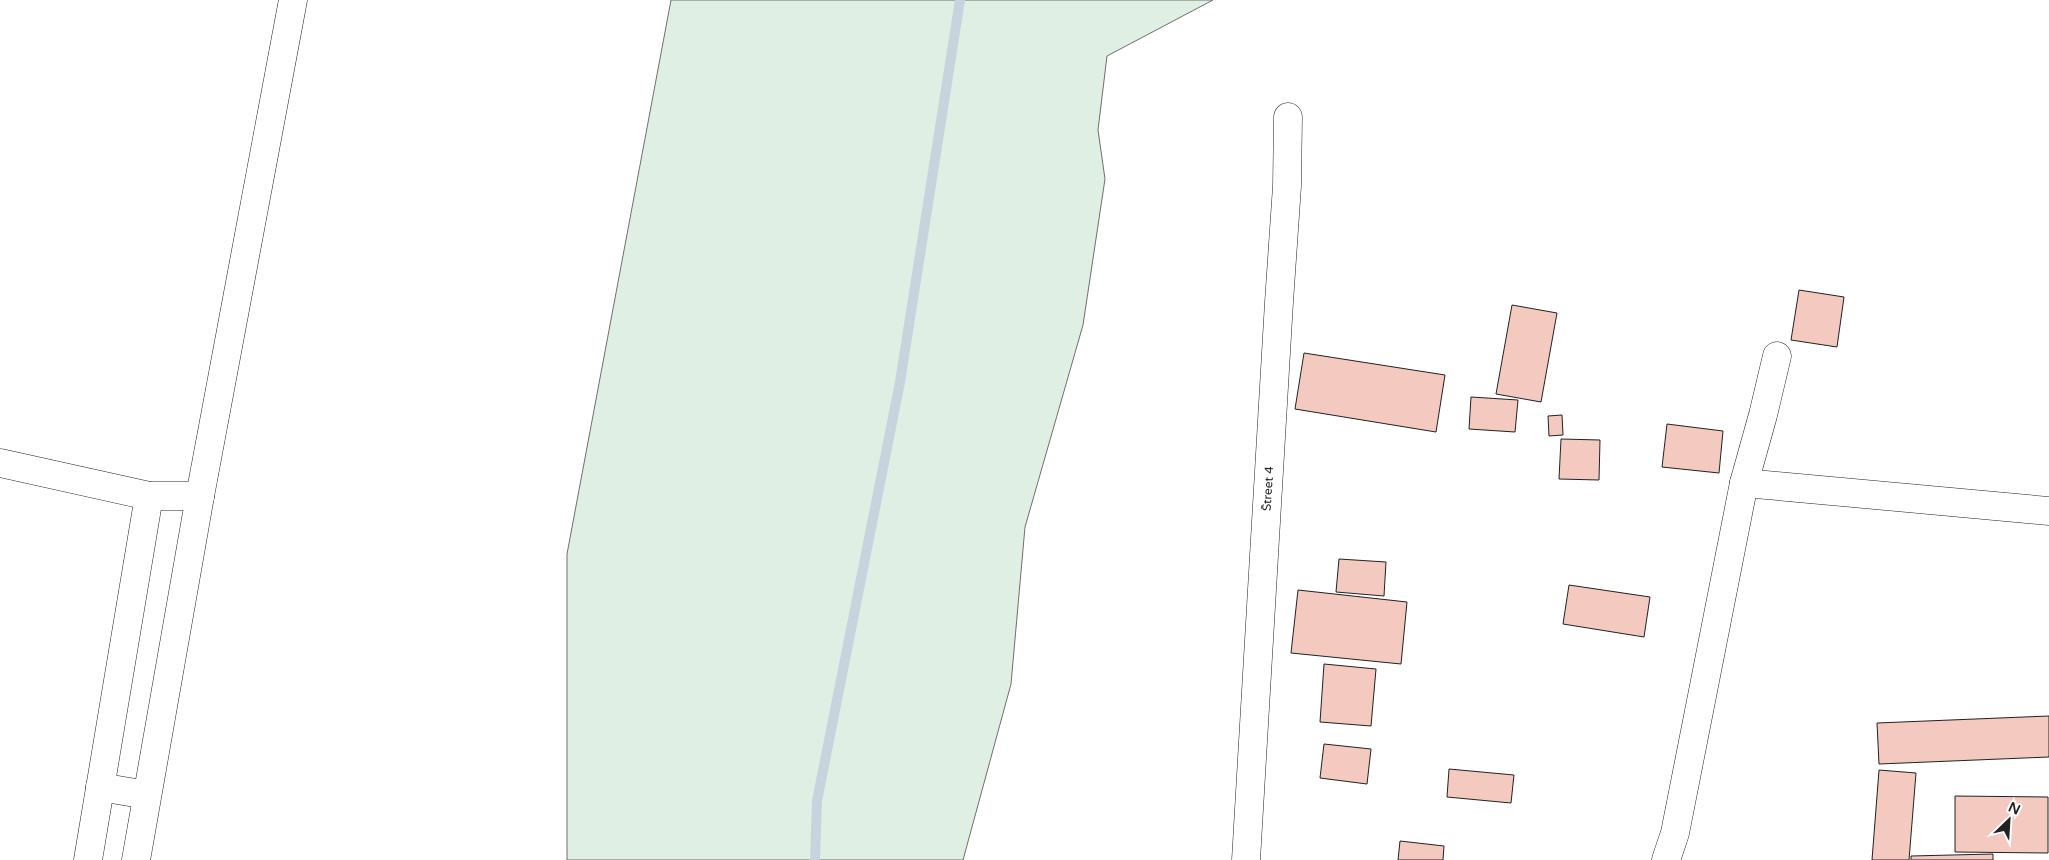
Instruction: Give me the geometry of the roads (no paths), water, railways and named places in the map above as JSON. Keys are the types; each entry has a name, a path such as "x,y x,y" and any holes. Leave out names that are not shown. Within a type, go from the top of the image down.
{"street":[{"path":"136,860 200,496 293,0"},
{"name":"S̄treet 4","path":"1246,860 1278,312 1288,186 1288,117"},
{"path":"1666,860 1675,833 1744,483 1777,356"},
{"path":"0,463 149,496 200,496"},
{"path":"1744,483 2049,511"},
{"path":"88,860 149,496"},
{"path":"100,787 147,795"}],"waterway":[{"path":"815,860 817,801 900,382 960,0"}]}
